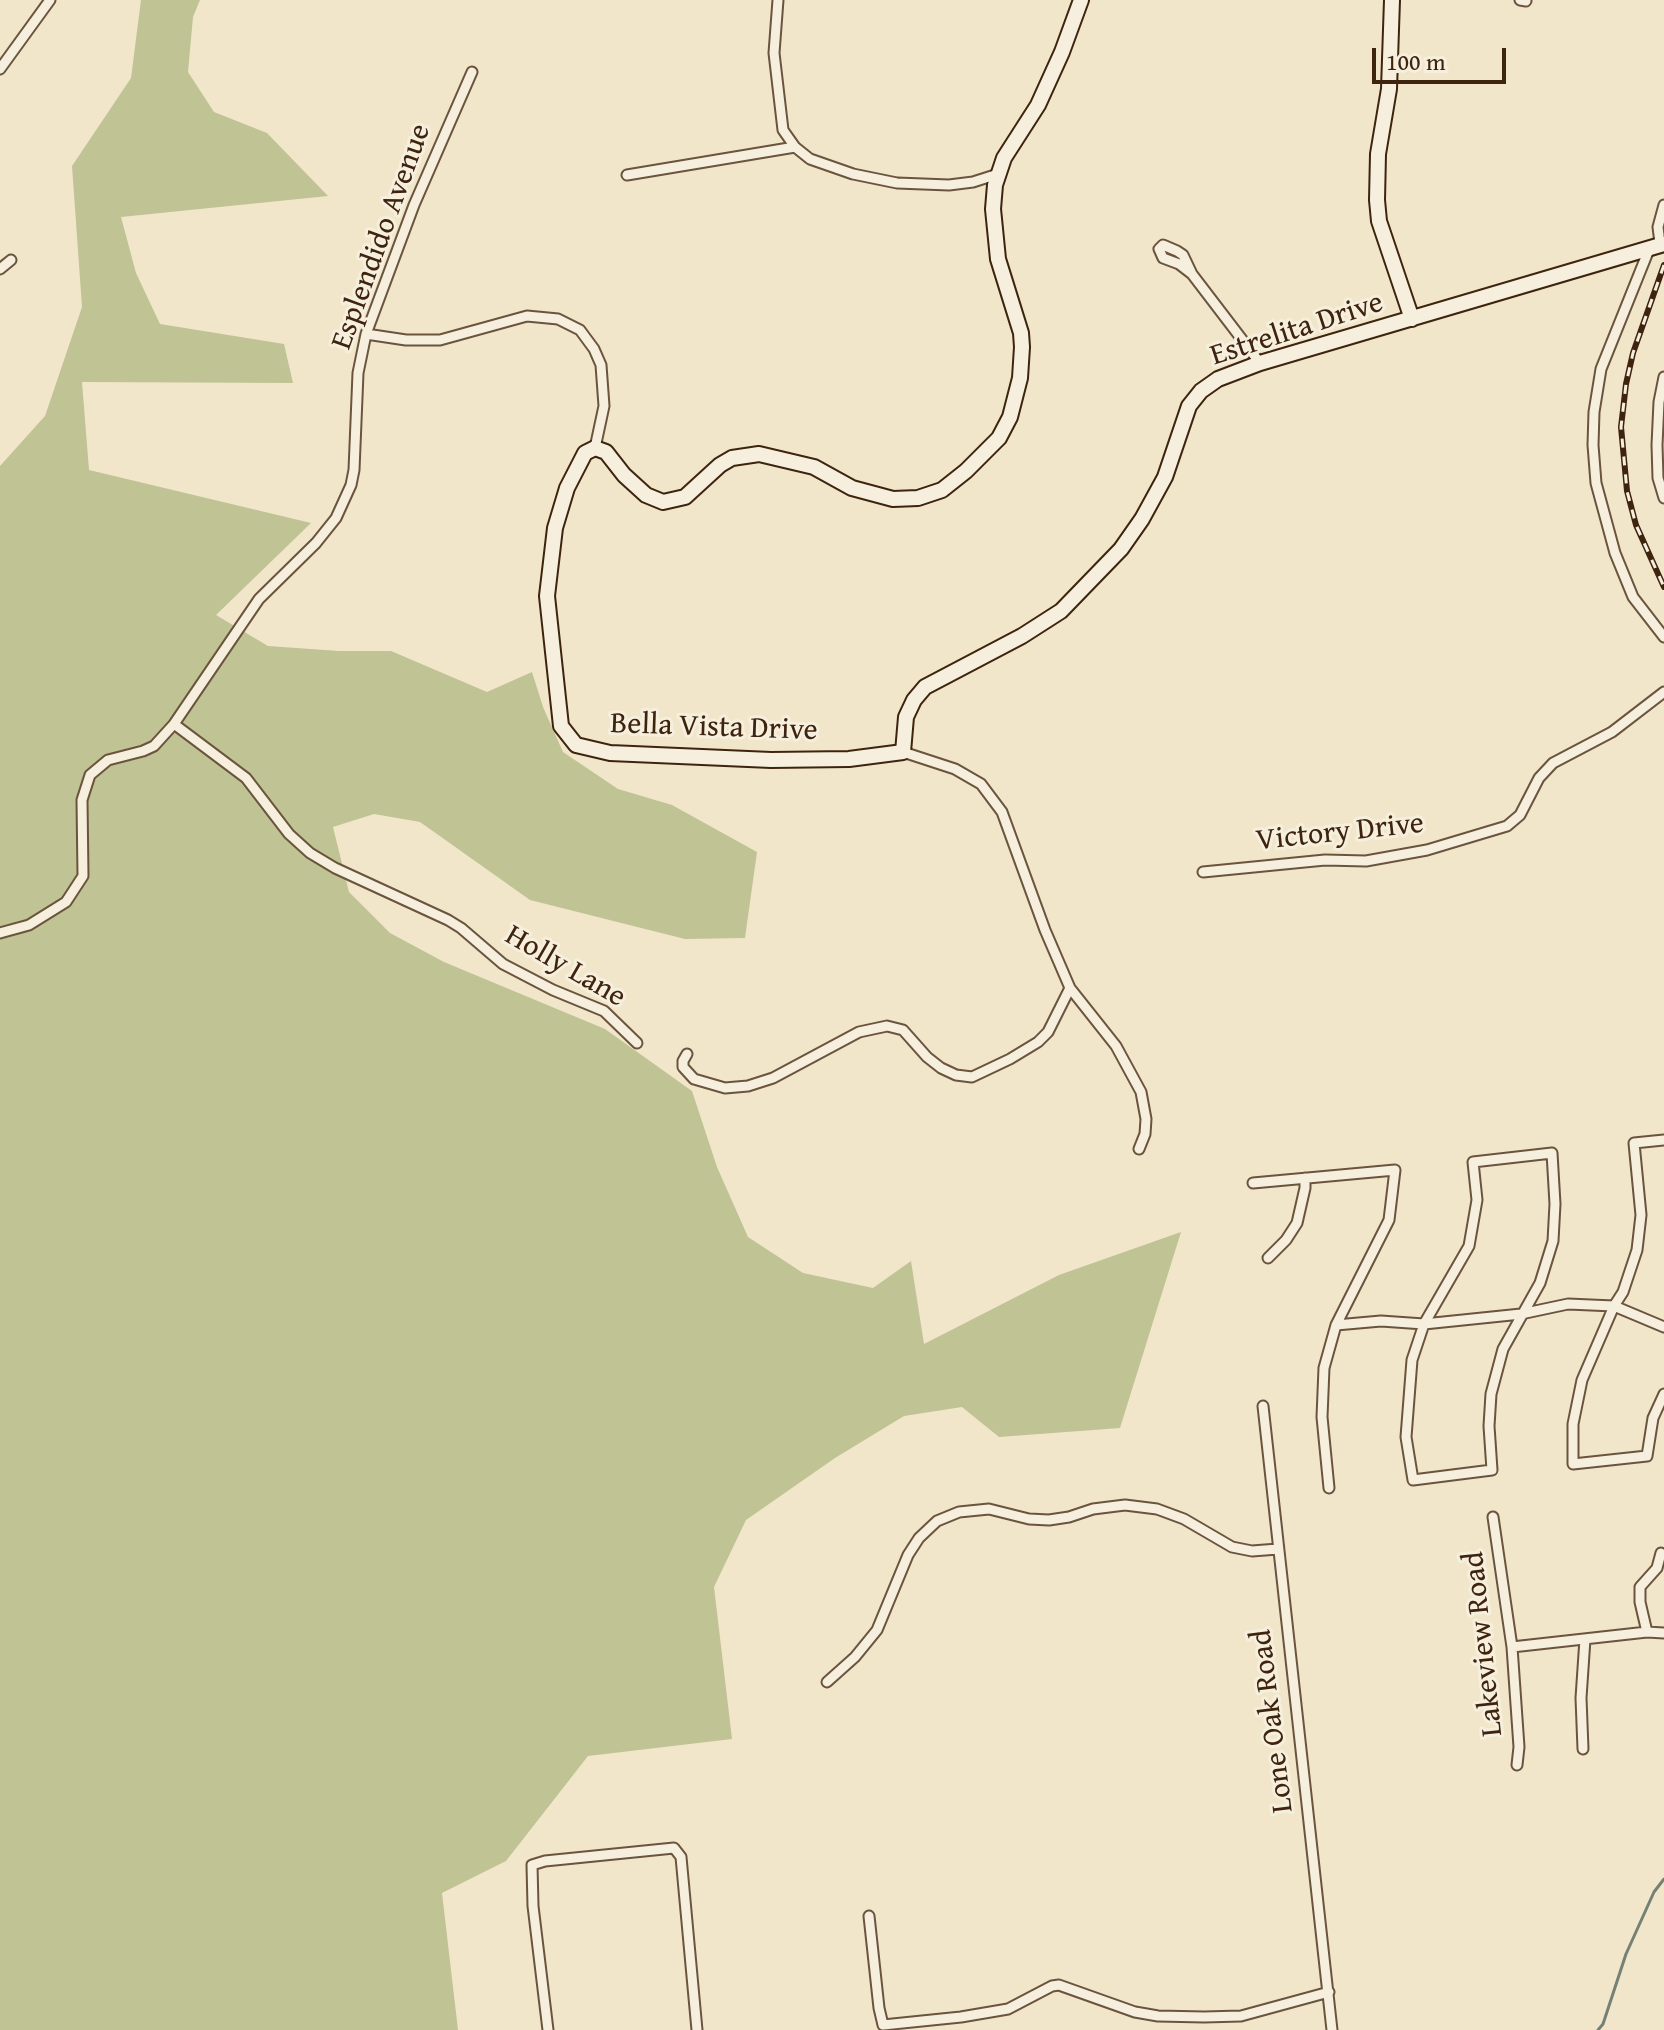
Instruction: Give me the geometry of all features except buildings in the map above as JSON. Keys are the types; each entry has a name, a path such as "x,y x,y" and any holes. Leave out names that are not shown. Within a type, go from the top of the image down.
{"street":[{"path":"0,69 50,0"},
{"path":"778,0 774,53 783,130 795,147 810,159 853,174 897,183 949,185 998,174"},
{"path":"366,334 406,340 440,340 527,316 558,319 580,330 601,365 604,406 595,448 606,452 624,475 646,495 663,502 685,497 720,465 745,454 781,458 814,467 852,488 877,497 918,498 942,490 999,438 1010,417 1020,378 1021,333 1007,295 996,246 993,209 998,174 1004,158 1038,105 1081,0"},
{"path":"1392,0 1389,89 1378,154 1377,200 1379,221 1412,319"},
{"path":"1520,0 1526,1"},
{"name":"Esplendido Avenue","path":"0,933 29,925 66,902 83,876 82,800 90,775 108,760 154,746 174,724 259,599 322,536 343,505 354,470 358,373 366,334 414,205 472,72"},
{"path":"627,175 795,147"},
{"path":"1664,205 1658,227 1658,245 1601,369 1594,412 1593,445 1596,483 1615,553 1633,597 1664,637"},
{"name":"Estrelita Drive","path":"903,752 906,717 925,687 1022,636 1061,611 1106,567 1142,519 1165,477 1189,406 1201,391 1218,379 1260,363 1658,245"},
{"path":"0,269 11,260"},
{"path":"1192,274 1260,363"},
{"path":"1664,377 1657,467 1664,498"},
{"name":"Bella Vista Drive","path":"595,448 585,453 567,488 555,528 547,596 561,726 569,740 576,745 610,753 771,760 849,759 903,752"},
{"name":"Victory Drive","path":"1203,872 1325,860 1366,861 1427,850 1507,826 1520,815 1539,778 1553,763 1612,732 1664,692"},
{"name":"Holly Lane","path":"174,724 246,778 289,834 310,853 335,868 448,920 503,964 553,990 604,1011 637,1043"},
{"path":"903,752 955,769 981,784 1002,812 1045,930 1070,988 1116,1046 1141,1092 1146,1119 1145,1134 1139,1149"},
{"path":"687,1054 683,1067 694,1079 725,1088 748,1086 773,1078 859,1032 887,1026 903,1030 941,1068 956,1075 972,1077 1038,1042 1048,1032 1070,988"},
{"path":"1664,1140 1634,1143 1641,1215 1637,1250 1623,1292 1582,1380 1575,1408 1573,1464 1647,1456 1653,1418 1664,1394"},
{"path":"1552,1153 1555,1204 1553,1241 1540,1283 1521,1314 1503,1349 1491,1394 1489,1426 1492,1470 1413,1480 1406,1437 1412,1360 1424,1324 1469,1246 1477,1200 1473,1162 1552,1153"},
{"path":"1253,1183 1395,1170 1389,1220 1336,1325 1324,1368 1322,1417 1329,1488"},
{"path":"1268,1258 1297,1223 1305,1178"},
{"path":"1336,1325 1381,1321 1424,1324 1521,1314 1568,1304 1614,1306 1664,1327"},
{"name":"Lone Oak Road","path":"1263,1406 1332,2030"},
{"path":"827,1682 855,1657 877,1630 908,1555 919,1538 937,1521 959,1512 989,1509 1029,1519 1049,1520 1125,1505 1157,1509 1184,1519 1232,1547 1252,1551 1278,1549"},
{"name":"Lakeview Road","path":"1493,1517 1512,1647 1519,1747 1517,1765"},
{"path":"1647,1632 1640,1587 1657,1568 1661,1553"},
{"path":"1512,1647 1647,1632 1664,1633"},
{"path":"1583,1749 1581,1698 1585,1639"},
{"path":"548,2030 533,1906 532,1865 667,1848 679,1851 697,2030"},
{"path":"869,1916 883,2025 1008,2009 1059,1985 1135,2012 1158,2016 1241,2016 1329,1992"}],"green space":[{"path":"141,0 200,0 193,17 188,72 214,112 267,133 328,196 121,217 136,273 160,324 284,344 293,383 82,382 89,470 311,523 216,615 268,646 391,651 487,692 532,672 563,752 618,789 672,805 757,852 745,938 685,939 530,900 420,822 374,814 333,827 349,892 390,933 444,962 605,1029 692,1091 717,1167 748,1237 803,1273 873,1288 911,1261 924,1344 1059,1275 1181,1232 1120,1428 999,1437 962,1407 904,1416 835,1458 746,1520 714,1587 732,1739 588,1756 506,1861 442,1893 458,2030 0,2030 0,466 45,416 82,307 72,166 131,78"}],"waterway":[{"path":"1598,2030 1603,2024 1626,1954 1654,1892 1664,1879"}],"railway":[{"path":"1664,265 1633,353 1621,427 1627,491 1636,525 1664,587"}]}
